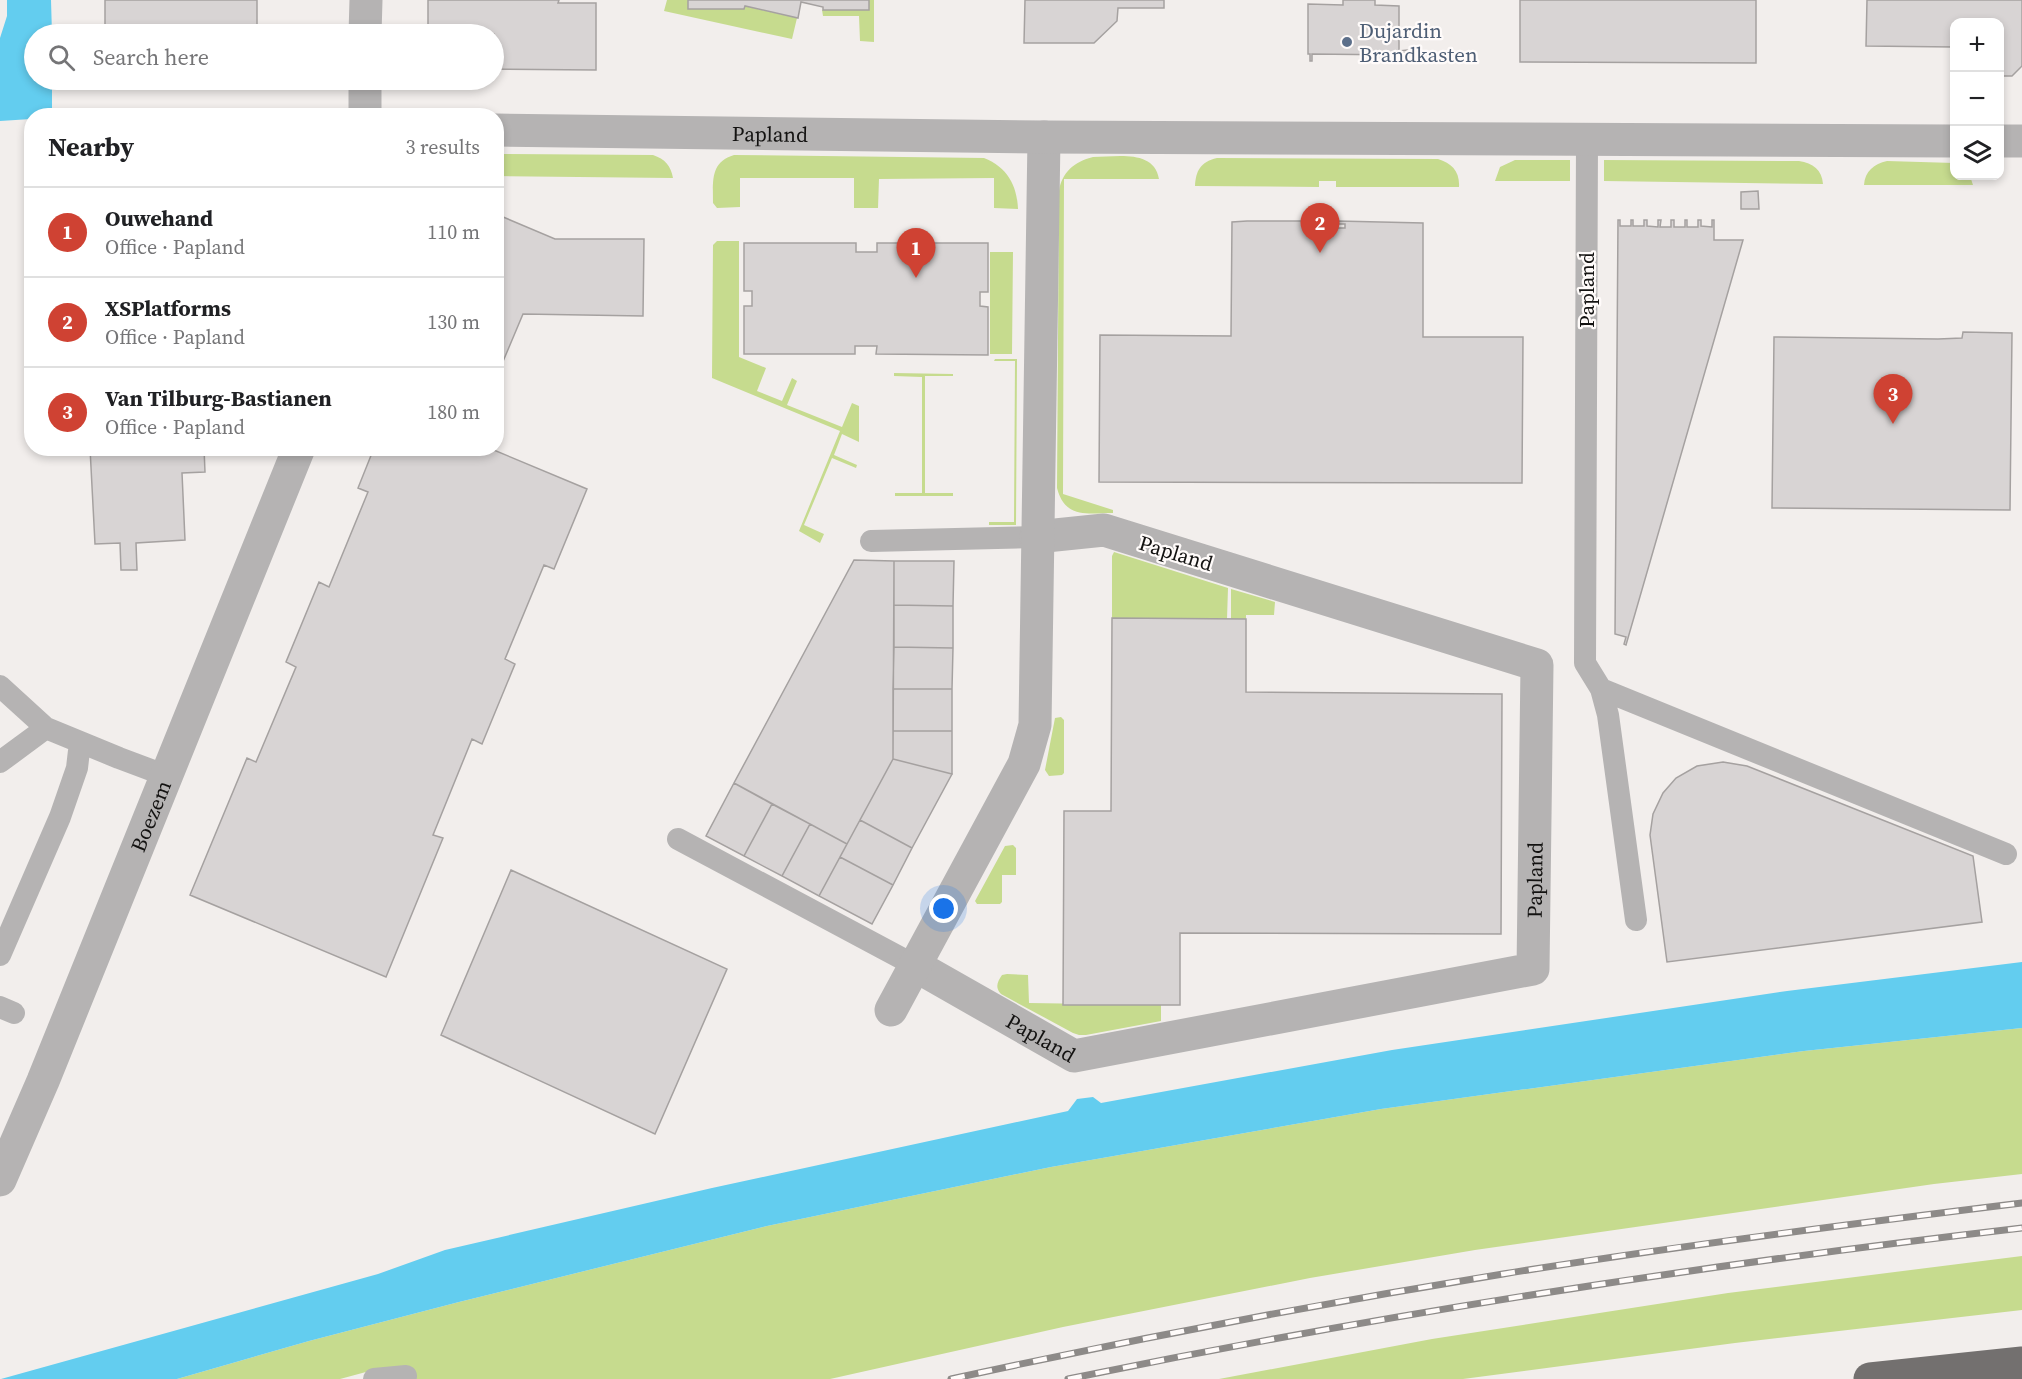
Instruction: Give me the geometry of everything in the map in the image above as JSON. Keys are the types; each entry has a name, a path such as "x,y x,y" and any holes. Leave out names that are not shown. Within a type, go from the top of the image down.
{"highway":[{"path":"1870,1379 2022,1363"}],"street":[{"path":"366,0 366,24"},
{"path":"365,90 365,108"},
{"name":"Papland","path":"504,130 1044,137 1950,141"},
{"path":"891,1010 1024,764 1035,725 1036,537 1044,137"},
{"path":"2004,141 2022,141"},
{"name":"Boezem","path":"0,1180 43,1081 296,456"},
{"name":"Papland","path":"916,966 1074,1056 1533,969 1537,665 1104,530 1036,537"}],"lane":[{"name":"Papland","path":"1587,140 1585,663 1601,688 1608,715 1636,920"},
{"name":"Papland","path":"871,541 1036,537"},
{"path":"0,686 46,728 167,776"},
{"path":"1601,688 2006,854"},
{"path":"0,762 46,728"},
{"path":"0,955 60,817 77,768 80,742"},
{"name":"Papland","path":"678,839 916,966"},
{"path":"374,1379 405,1376"}],"green space":[{"path":"667,0 718,0 797,18 792,39 664,11"},
{"path":"869,0 874,0 874,42 860,41 859,16 823,16 822,10 868,10"},
{"path":"504,154 653,155 667,163 673,178 504,176"},
{"path":"734,155 984,158 999,166 1009,178 1016,192 1018,209 994,208 994,178 879,179 878,208 854,208 854,178 740,178 740,207 717,208 713,203 714,174 721,162"},
{"path":"1123,156 1142,159 1156,169 1159,179 1064,179 1063,494 1113,510 1113,513 1086,513 1071,510 1065,505 1057,488 1059,191 1063,178 1070,169 1093,157"},
{"path":"1217,158 1438,159 1454,169 1459,187 1336,187 1336,181 1319,181 1319,187 1195,186 1200,168"},
{"path":"1515,160 1570,160 1570,181 1495,181 1500,167"},
{"path":"1604,160 1799,161 1809,163 1816,168 1823,184 1604,181"},
{"path":"1887,161 1950,163 1950,180 1971,180 1973,185 1864,185 1866,176 1878,164"},
{"path":"717,241 739,241 739,357 766,368 757,391 782,401 792,378 797,381 787,405 842,427 852,403 859,406 859,442 842,434 834,455 857,465 856,468 832,458 804,525 824,534 820,543 799,531 840,431 712,378 713,245"},
{"path":"990,252 1013,252 1012,354 990,354"},
{"path":"995,359 1017,359 1016,525 989,525 989,522 1014,522 1015,361 994,361"},
{"path":"894,373 953,374 953,376 925,376 925,493 953,493 953,496 895,496 895,493 922,493 922,377 894,376"},
{"path":"1114,552 1228,588 1227,619 1112,618 1112,556"},
{"path":"1231,589 1275,602 1274,615 1246,615 1246,619 1231,619"},
{"path":"1061,717 1064,720 1064,773 1049,776 1045,770 1055,718"},
{"path":"1013,845 1016,848 1016,875 1002,875 1002,902 1000,904 977,904 975,901 1005,846"},
{"path":"1002,975 1028,975 1029,1003 1161,1005 1161,1021 1079,1035 1001,994 997,987 998,983"},
{"path":"2022,1028 2022,1174 1934,1184 1475,1250 1310,1278 1063,1327 830,1379 406,1379 377,1369 340,1379 177,1379 309,1341 459,1302 767,1226 1051,1167 1381,1109 1804,1051"},
{"path":"2022,1256 2022,1310 1735,1343 1463,1379 1219,1379 1432,1339 1728,1293"}],"water":[{"path":"7,0 51,0 52,24 24,24 24,90 52,90 52,108 24,108 24,119 0,121 0,38 7,16"},
{"path":"2022,962 2022,1028 1804,1051 1381,1109 1051,1167 767,1226 459,1302 309,1341 177,1379 1,1379 378,1274 445,1250 712,1188 1068,1111 1077,1099 1093,1097 1101,1103 1392,1050 1787,991"}],"building":[{"path":"105,0 257,0 257,24 105,24"},
{"path":"428,0 559,0 558,3 596,3 596,70 504,69 504,24 428,24"},
{"path":"688,0 869,0 869,10 823,10 823,7 801,2 798,18 745,6 744,9 688,9"},
{"path":"1025,0 1164,0 1164,8 1118,8 1117,21 1094,43 1024,43"},
{"path":"1343,0 1375,0 1375,5 1399,6 1399,51 1407,50 1407,53 1399,53 1399,55 1312,54 1312,61 1310,61 1308,4 1343,5"},
{"path":"1520,0 1756,0 1756,63 1520,62"},
{"path":"1867,0 2022,0 2022,66 2012,76 2004,76 2004,18 1950,18 1950,47 1866,46"},
{"path":"1758,191 1759,209 1741,209 1741,192"},
{"path":"504,217 555,239 644,239 643,316 523,314 504,359"},
{"path":"1618,220 1620,220 1620,226 1631,226 1631,220 1633,220 1633,226 1644,226 1644,220 1647,220 1647,226 1658,227 1658,220 1661,220 1660,227 1671,227 1671,220 1674,220 1674,227 1685,227 1685,220 1687,220 1687,227 1698,227 1698,220 1701,220 1701,226 1712,227 1712,220 1714,220 1714,240 1743,240 1626,645 1624,644 1626,637 1615,634"},
{"path":"1317,221 1317,224 1310,223 1309,228 1345,228 1345,224 1337,224 1338,221 1423,223 1423,337 1523,337 1522,483 1099,482 1100,335 1231,336 1232,222"},
{"path":"744,243 856,243 856,252 877,252 877,243 988,243 988,292 980,292 980,306 988,307 988,355 876,354 877,346 855,346 855,354 744,354 744,306 752,306 752,291 744,291"},
{"path":"1963,332 2012,333 2010,510 1772,508 1774,337 1938,339 1962,338"},
{"path":"504,454 587,489 554,569 544,565 505,659 515,664 482,744 472,739 433,835 443,838 386,977 190,895 247,758 256,762 296,667 286,662 319,582 329,587 368,492 358,488 371,456"},
{"path":"90,456 204,456 205,472 182,473 185,540 136,543 137,570 121,570 120,543 95,544"},
{"path":"854,560 894,561 893,759 847,844 734,783"},
{"path":"894,561 954,561 953,606 894,605"},
{"path":"894,605 953,606 953,648 894,647"},
{"path":"1112,618 1246,619 1246,692 1502,694 1501,934 1180,933 1180,1005 1063,1005 1064,811 1111,811"},
{"path":"894,647 953,648 952,689 893,689"},
{"path":"893,689 952,689 952,731 893,731"},
{"path":"893,731 952,731 952,774 893,759"},
{"path":"893,759 952,774 912,848 860,820"},
{"path":"1723,762 1747,766 1973,856 1982,922 1667,962 1650,835 1653,814 1663,793 1676,778 1697,766"},
{"path":"734,783 772,804 744,856 706,836"},
{"path":"772,804 810,824 782,876 744,856"},
{"path":"860,820 912,848 893,885 840,857"},
{"path":"810,824 847,844 819,896 782,876"},
{"path":"840,857 893,885 872,924 819,896"},
{"path":"511,870 727,969 655,1134 441,1035"}],"railway":[{"path":"951,1379 1226,1323 1503,1274 1762,1236 2022,1203"},
{"path":"1068,1379 1305,1333 1544,1293 1782,1258 2022,1228"}],"place":[{"name":"Dujardin Brandkasten","path":"1347,42"},
{"name":"XSPlatforms","path":"1320,253"},
{"name":"Ouwehand","path":"916,278"},
{"name":"Van Tilburg-Bastianen","path":"1893,424"}]}
